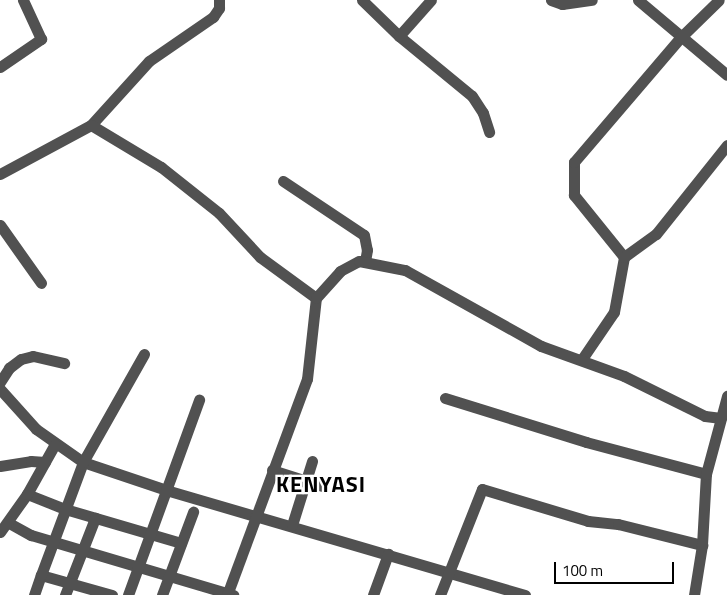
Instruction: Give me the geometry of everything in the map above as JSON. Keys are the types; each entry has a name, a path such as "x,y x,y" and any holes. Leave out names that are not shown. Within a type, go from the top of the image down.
{"street":[{"path":"0,67 41,39 23,0"},
{"path":"0,160 3,173 91,125 149,61 212,16 219,8 219,0"},
{"path":"362,0 399,36 472,96 483,112 489,132"},
{"path":"399,36 431,0"},
{"path":"551,0 573,2 592,0"},
{"path":"624,256 574,195 574,162 680,38 719,0"},
{"path":"636,1 727,75"},
{"path":"91,125 161,167 219,214 260,257 316,298"},
{"path":"582,359 614,312 624,256 656,234 727,145"},
{"path":"283,181 364,235 367,250 365,262"},
{"path":"0,225 41,283"},
{"path":"8,522 31,536 140,566 229,595 255,514 306,379 316,298 340,271 359,261 405,270 542,346 582,359 624,376 705,416 721,418"},
{"path":"34,595 83,462 144,354"},
{"path":"0,382 9,368 21,359 34,356 64,363"},
{"path":"0,389 55,444 83,462 166,490 255,514 525,595"},
{"path":"694,595 702,545 706,474 727,396"},
{"path":"445,398 586,442 706,474"},
{"path":"128,595 199,400"},
{"path":"0,532 27,494 55,444"},
{"path":"0,466 31,461 45,462"},
{"path":"292,525 312,461"},
{"path":"272,470 322,486"},
{"path":"440,595 482,489 588,521 618,524 702,545"},
{"path":"27,494 65,510 181,542"},
{"path":"162,595 193,512"},
{"path":"65,595 95,518"},
{"path":"373,595 388,554"},
{"path":"41,576 112,595"}],"district":[{"name":"KENYASI","path":"321,485"}]}
